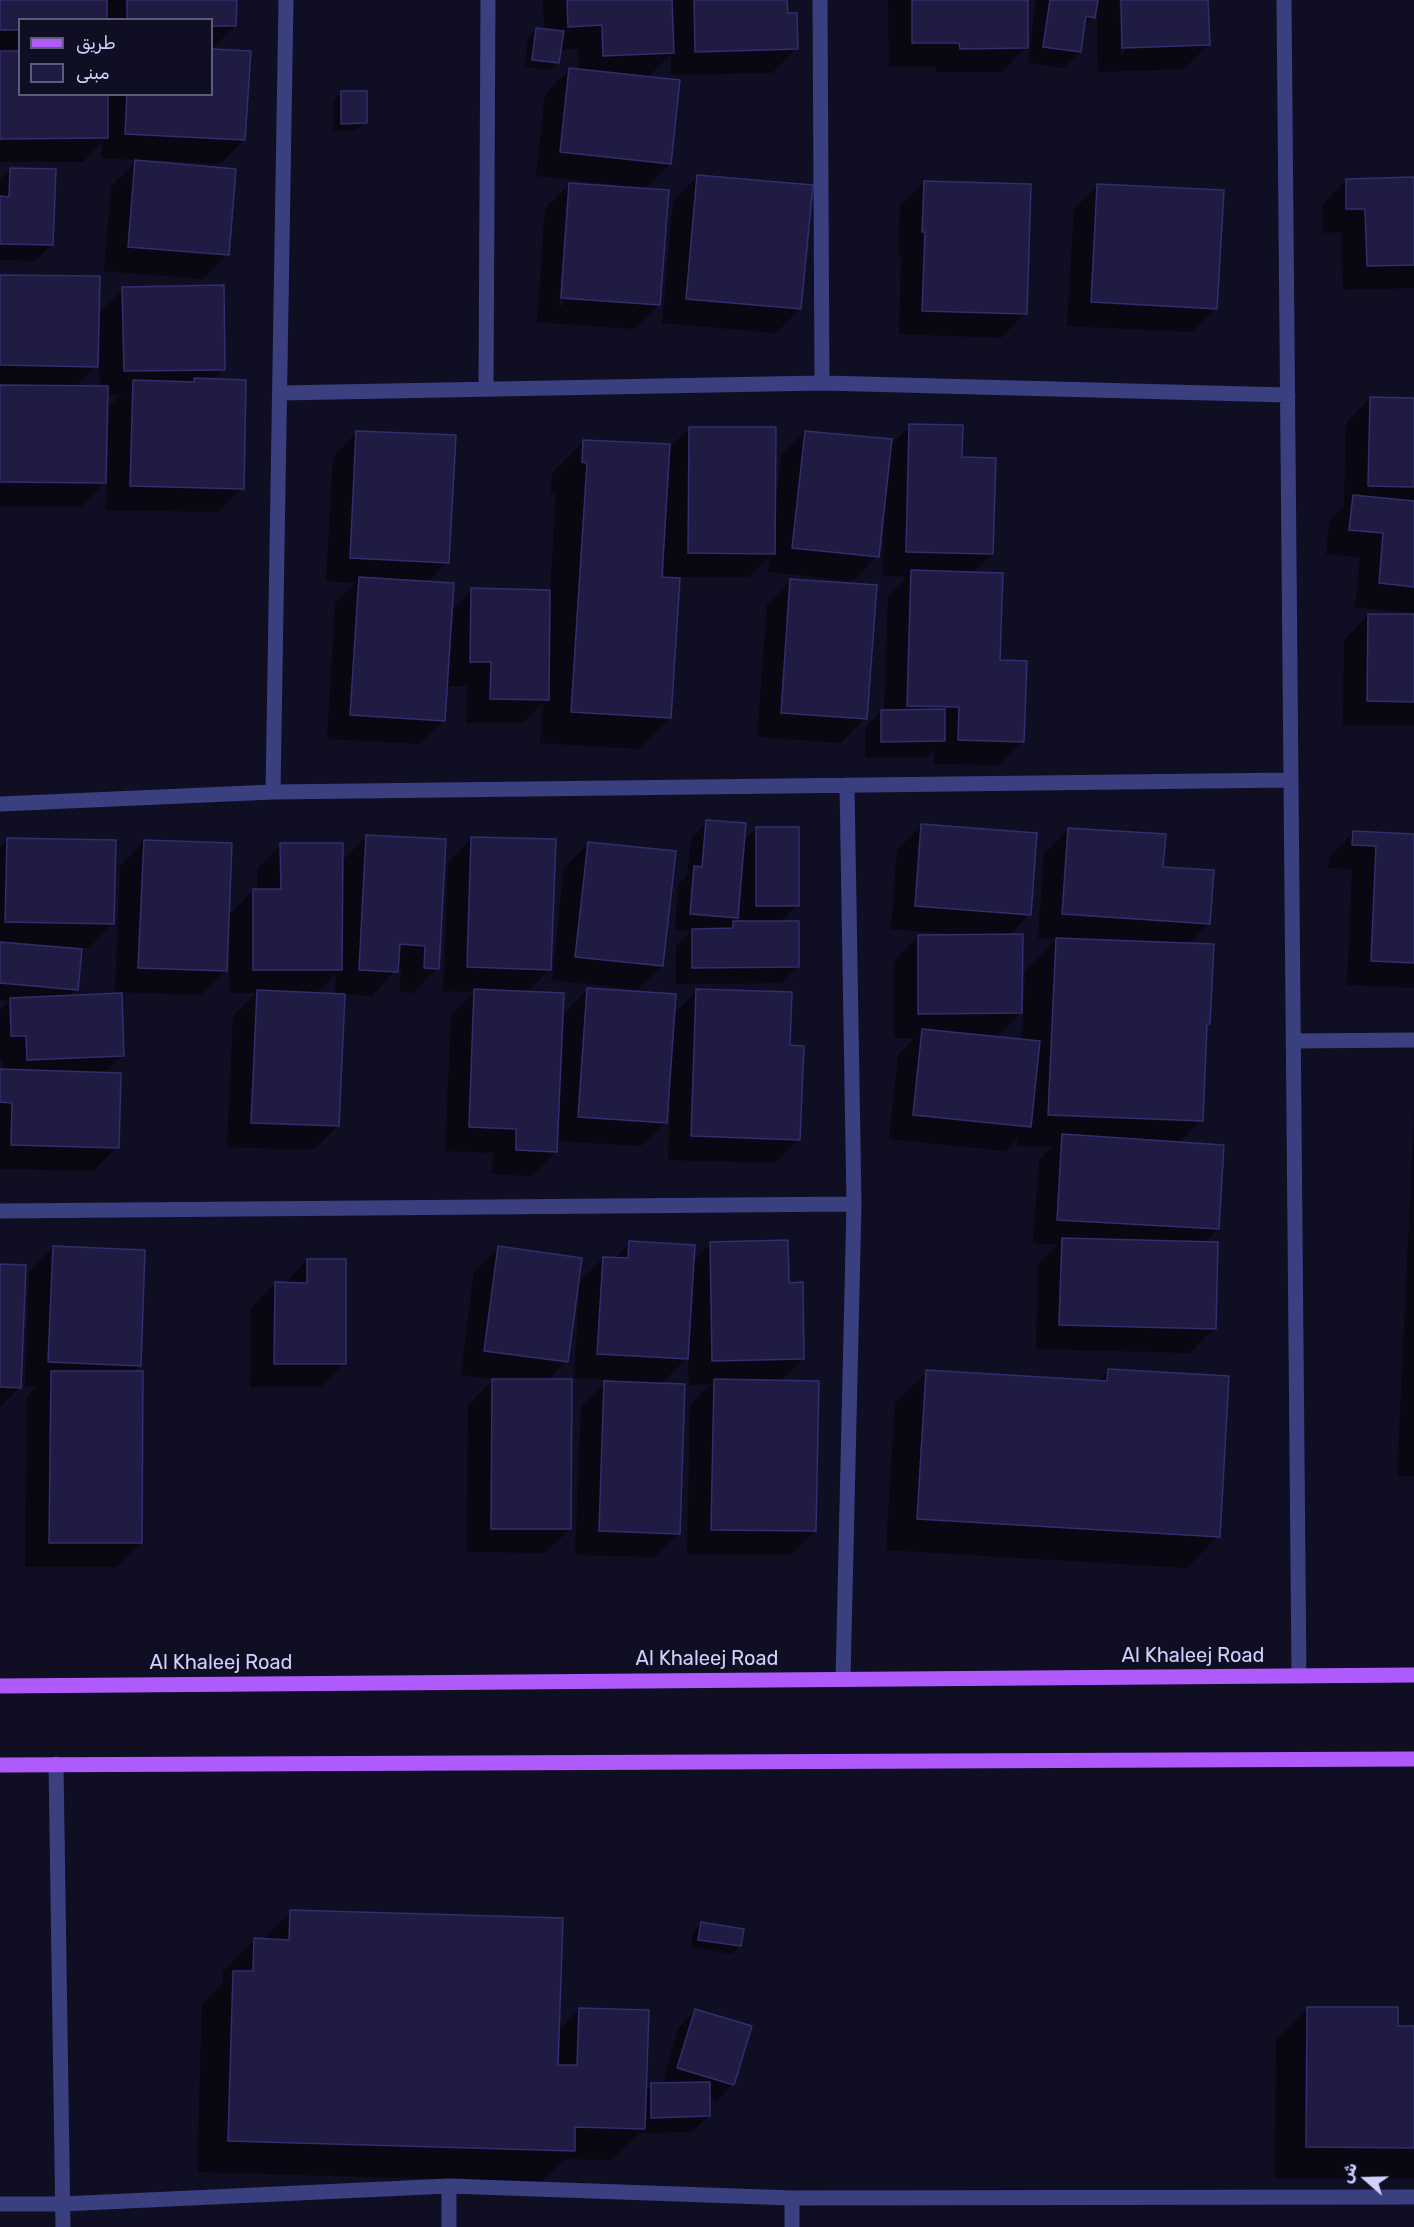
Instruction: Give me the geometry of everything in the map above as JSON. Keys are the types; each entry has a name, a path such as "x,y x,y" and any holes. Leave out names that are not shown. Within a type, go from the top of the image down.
{"main road":[{"name":"Al Khaleej Road","path":"0,1686 1414,1675"},
{"path":"0,1765 1414,1759"}],"street":[{"path":"273,792 286,0"},
{"path":"486,389 488,0"},
{"path":"820,0 822,383"},
{"path":"1284,0 1299,1676"},
{"path":"279,393 822,383 1288,395"},
{"path":"0,804 273,792 1291,780"},
{"path":"843,1679 854,1204 847,785"},
{"path":"1293,1041 1414,1040"},
{"path":"0,1211 854,1204"},
{"path":"56,1764 63,2227"},
{"path":"449,2186 449,2227"},
{"path":"0,2204 62,2204 449,2186 792,2198 1414,2197"},
{"path":"792,2198 792,2227"}],"building":[{"path":"0,0 107,0 107,18 18,18 18,30 0,30"},
{"path":"127,0 237,0 236,26 213,26 213,18 127,18"},
{"path":"567,0 672,0 674,53 603,56 602,25 568,27"},
{"path":"694,0 787,0 788,13 797,13 798,49 695,52"},
{"path":"912,0 1028,0 1028,48 960,49 959,43 912,43"},
{"path":"1050,0 1098,0 1095,18 1086,16 1081,52 1043,47"},
{"path":"1121,0 1208,0 1210,45 1122,48"},
{"path":"536,28 564,31 559,63 532,60"},
{"path":"213,49 251,51 245,140 125,134 127,96 213,96"},
{"path":"0,51 18,51 18,96 108,96 108,138 0,139"},
{"path":"569,68 680,80 671,164 560,152"},
{"path":"341,91 367,91 367,123 341,124"},
{"path":"135,160 236,169 229,255 128,247"},
{"path":"10,168 56,169 53,245 0,244 0,196 9,197"},
{"path":"697,175 813,185 801,309 686,299"},
{"path":"1414,177 1414,265 1367,266 1365,209 1346,209 1346,179"},
{"path":"924,181 1031,184 1027,314 922,311"},
{"path":"569,183 669,190 660,305 561,298"},
{"path":"1097,184 1224,190 1217,309 1091,302"},
{"path":"0,275 100,276 98,367 0,365"},
{"path":"224,285 225,370 124,371 122,287"},
{"path":"194,378 246,380 244,489 130,486 133,380 194,382"},
{"path":"0,385 108,386 106,483 0,482"},
{"path":"1370,397 1414,398 1414,487 1368,486"},
{"path":"909,424 963,425 962,457 996,458 993,554 906,552"},
{"path":"689,427 776,427 775,554 688,553"},
{"path":"356,431 456,435 449,563 350,558"},
{"path":"805,431 892,439 879,557 792,548"},
{"path":"583,440 670,444 662,577 680,578 671,718 571,712 587,463 582,462"},
{"path":"1353,495 1414,501 1414,587 1379,583 1383,533 1349,530"},
{"path":"911,570 1003,573 1000,660 1027,661 1024,742 958,740 959,707 907,706"},
{"path":"359,577 454,583 445,721 350,715"},
{"path":"790,579 877,585 867,719 781,713"},
{"path":"471,588 550,590 549,700 490,699 491,662 470,662"},
{"path":"1368,614 1414,614 1414,702 1367,701"},
{"path":"945,709 945,741 881,742 881,710"},
{"path":"706,820 746,823 738,918 690,914 694,866 702,867"},
{"path":"921,824 1037,833 1031,915 915,906"},
{"path":"756,827 799,827 799,906 756,906"},
{"path":"1068,828 1166,834 1163,867 1214,870 1210,924 1062,914"},
{"path":"1353,831 1414,834 1414,963 1371,961 1376,846 1352,845"},
{"path":"366,835 446,839 439,969 424,968 425,946 400,944 398,972 359,970"},
{"path":"471,837 556,839 551,970 467,967"},
{"path":"7,838 116,840 114,924 5,922"},
{"path":"144,840 232,843 227,971 138,968"},
{"path":"588,842 676,851 663,966 575,957"},
{"path":"280,843 343,843 342,970 253,970 253,889 281,889"},
{"path":"733,921 799,921 799,967 692,968 692,929 733,928"},
{"path":"1023,934 1022,1013 918,1014 918,935"},
{"path":"1056,938 1214,944 1210,1024 1207,1024 1203,1121 1048,1115"},
{"path":"0,942 82,949 78,990 0,983"},
{"path":"587,988 676,994 667,1123 578,1117"},
{"path":"474,989 564,993 557,1152 516,1150 516,1129 469,1127"},
{"path":"696,989 792,992 790,1045 804,1046 800,1140 691,1136"},
{"path":"257,990 345,994 339,1126 251,1123"},
{"path":"122,993 124,1056 27,1060 26,1036 11,1036 10,998"},
{"path":"922,1029 1040,1041 1031,1127 913,1115"},
{"path":"0,1069 121,1073 119,1148 11,1145 12,1103 0,1102"},
{"path":"1062,1134 1224,1145 1219,1229 1057,1220"},
{"path":"1062,1238 1218,1242 1216,1329 1059,1325"},
{"path":"788,1240 789,1283 803,1282 804,1359 712,1361 710,1242"},
{"path":"629,1241 695,1245 688,1359 597,1354 603,1257 628,1258"},
{"path":"53,1246 145,1250 141,1366 48,1362"},
{"path":"498,1246 582,1258 568,1362 484,1351"},
{"path":"307,1259 346,1259 346,1364 274,1364 275,1282 307,1283"},
{"path":"0,1264 26,1265 21,1388 0,1387"},
{"path":"1108,1369 1229,1376 1220,1537 917,1519 926,1370 1107,1381"},
{"path":"51,1371 143,1371 142,1543 49,1543"},
{"path":"492,1379 572,1379 571,1529 491,1529"},
{"path":"714,1379 819,1381 816,1531 711,1530"},
{"path":"604,1381 685,1384 680,1534 599,1531"},
{"path":"290,1910 563,1918 558,2065 577,2065 579,2008 649,2010 645,2129 575,2127 575,2151 228,2141 233,1971 253,1971 254,1938 289,1940"},
{"path":"701,1922 744,1929 741,1946 698,1940"},
{"path":"1307,2007 1398,2007 1398,2026 1414,2026 1414,2148 1306,2147"},
{"path":"695,2009 752,2026 734,2085 677,2068"},
{"path":"710,2082 710,2116 651,2118 651,2083"}]}
